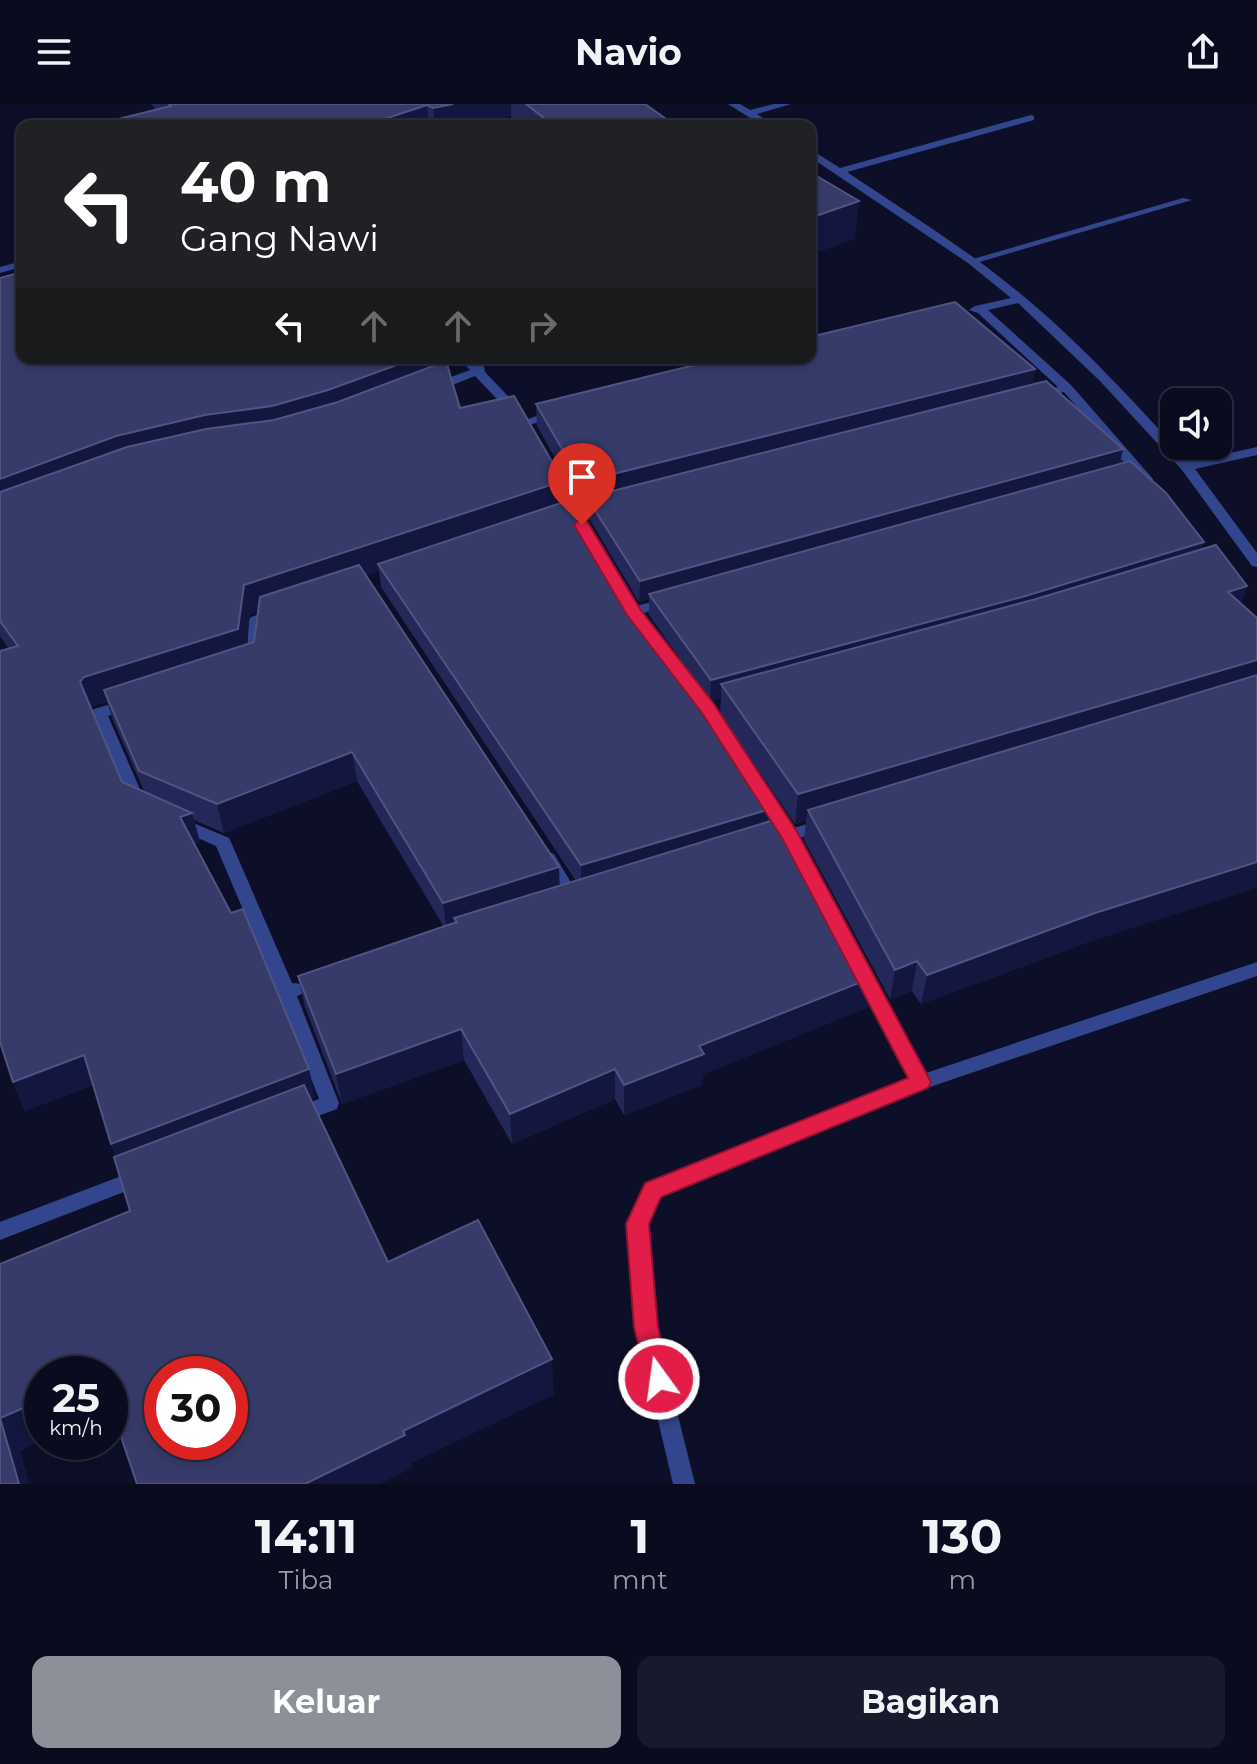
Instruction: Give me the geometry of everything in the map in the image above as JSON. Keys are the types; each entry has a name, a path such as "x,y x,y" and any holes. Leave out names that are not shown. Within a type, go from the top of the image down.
{"street":[{"path":"733,104 761,120"},
{"path":"750,113 786,104"},
{"path":"517,120 539,114"},
{"path":"839,171 1031,118"},
{"path":"816,156 972,261 1020,299 1104,378 1187,467 1257,563"},
{"path":"972,261 1187,200"},
{"path":"964,312 1020,299"},
{"path":"979,308 1067,388 1132,472 1157,493"},
{"path":"472,364 525,422 532,435"},
{"path":"423,392 480,370"},
{"path":"1022,400 1067,388"},
{"path":"525,422 570,410"},
{"path":"1187,467 1257,451"},
{"path":"547,461 576,513"},
{"path":"634,611 679,598"},
{"path":"239,668 254,664 256,620 285,612"},
{"path":"680,672 716,706 733,746"},
{"path":"141,700 99,713 139,806 223,842 330,1103 273,1126"},
{"path":"759,844 851,816"},
{"path":"541,847 576,900"},
{"path":"855,959 921,1082"},
{"path":"684,1484 646,1327 637,1224 653,1190 921,1082 1257,969"},
{"path":"287,992 318,982"},
{"path":"0,1231 158,1170"}],"building":[{"path":"169,104 453,104 433,108 427,105 381,120 118,119 171,106"},
{"path":"526,104 645,104 668,120 546,120"},
{"path":"816,176 859,201 816,216"},
{"path":"16,274 16,364 400,364 272,406 205,415 116,436 0,479 0,278"},
{"path":"955,302 1035,369 581,482 536,404 699,364 816,364 816,336"},
{"path":"438,364 447,364 460,408 514,396 563,481 244,585 238,629 84,677 80,682 122,782 192,813 180,817 231,913 243,909 309,1069 111,1144 84,1055 13,1082 0,1042 0,651 18,646 0,621 0,492 127,447 206,429 274,420 338,402"},
{"path":"1046,381 1123,449 640,581 589,501 581,499"},
{"path":"1130,461 1166,493 1204,542 1022,597 711,680 649,594"},
{"path":"573,499 572,504 626,593 777,807 581,865 378,564"},
{"path":"1216,545 1247,586 1228,592 1257,618 1257,660 798,794 721,684 1036,599"},
{"path":"359,565 559,867 443,903 352,752 217,804 139,771 104,690 254,642 260,597"},
{"path":"1257,675 1257,862 1095,913 927,975 917,961 895,970 808,810"},
{"path":"787,816 874,977 699,1046 704,1054 624,1085 615,1069 510,1114 461,1029 336,1074 298,976 457,922 454,918"},
{"path":"304,1085 388,1262 478,1220 552,1359 403,1431 405,1435 305,1484 137,1484 128,1457 128,1356 24,1356 24,1408 0,1418 0,1264 130,1211 114,1157"},
{"path":"0,1418 19,1484 0,1484"}],"route":[{"path":"582,525 633,611 708,709 790,835 921,1082 653,1190 637,1224 646,1327 659,1379"}]}
